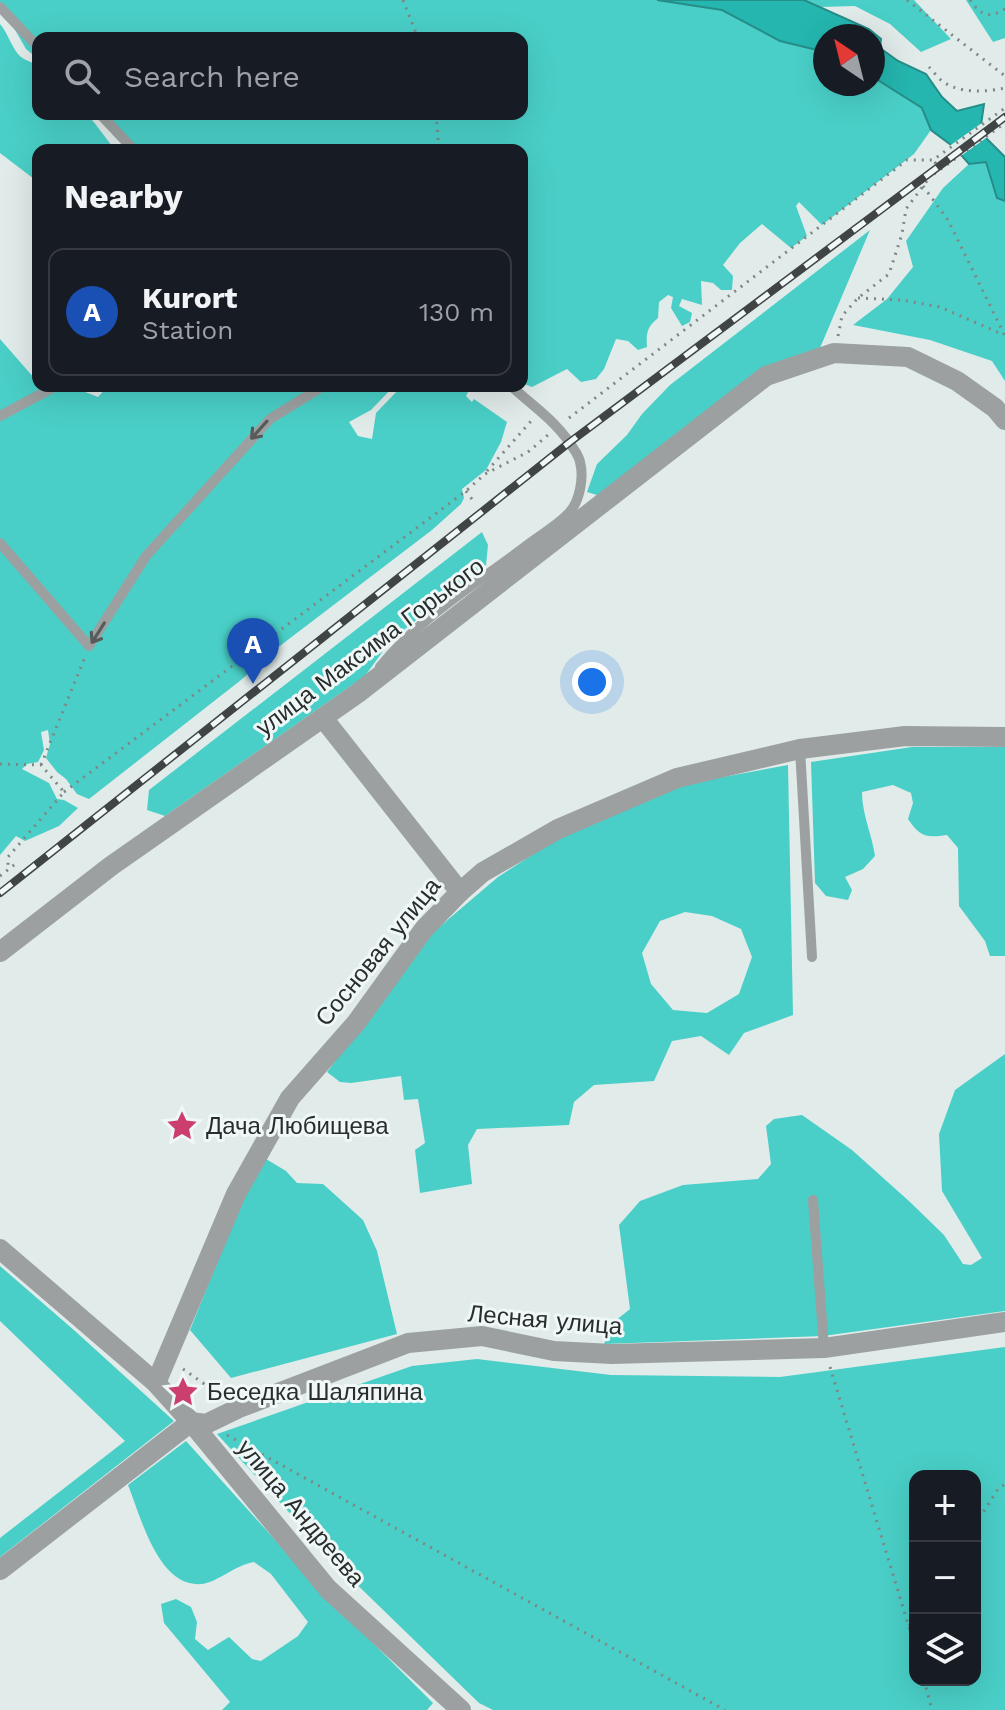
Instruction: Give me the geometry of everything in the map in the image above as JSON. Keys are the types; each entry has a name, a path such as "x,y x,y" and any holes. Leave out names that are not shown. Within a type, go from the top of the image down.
{"street":[{"name":"улица Максима Горького","path":"0,952 111,866 358,693 766,376 834,353"},
{"path":"834,353 908,357 957,381 995,408 1005,420"},
{"path":"323,718 460,892"},
{"name":"Сосновая улица","path":"156,1383 236,1194 290,1098 356,1023 424,929 483,872 558,829 677,778 800,749 905,736 1005,737"},
{"name":"улица Андреева","path":"0,1249 199,1423 328,1589 461,1710"},
{"name":"Лесная улица","path":"0,1570 199,1423 408,1343 482,1336 554,1351 612,1354 824,1348 1005,1322"}],"lane":[{"path":"0,7 32,41"},
{"path":"106,120 128,144"},
{"path":"0,416 45,392"},
{"path":"0,543 89,646 146,556 270,419 313,392"},
{"path":"358,693 395,648 454,596 569,513 580,493 580,461 570,442 542,410 518,392"},
{"path":"800,749 812,957"},
{"path":"813,1200 824,1348"}],"path":[{"path":"403,0 416,32"},
{"path":"907,0 1005,76"},
{"path":"970,0 982,13 991,14 1005,9"},
{"path":"929,67 943,82 967,91 1005,88"},
{"path":"485,474 528,452 907,160 933,160 1005,108"},
{"path":"436,120 438,144"},
{"path":"930,177 1005,123"},
{"path":"834,353 842,316 858,298 889,274 902,234 906,209 938,166 933,160"},
{"path":"858,298 902,300 940,307 1005,336 948,220 923,186"},
{"path":"8,869 8,857 64,792 466,491 542,410"},
{"path":"466,491 474,502"},
{"path":"41,765 89,646"},
{"path":"0,762 41,765 64,792"},
{"path":"0,876 18,862"},
{"path":"824,1348 909,1626"},
{"path":"167,1358 239,1408"},
{"path":"199,1423 725,1710"},
{"path":"981,1516 998,1489 1005,1484"},
{"path":"926,1686 932,1710"}],"shaded area":[{"path":"0,0 657,0 722,10 780,41 813,48 813,96 885,96 885,85 922,108 931,130 914,154 822,225 799,202 796,206 807,236 791,248 762,224 740,243 723,265 733,276 732,290 721,290 713,283 701,281 702,305 682,299 679,306 692,313 690,322 682,326 671,308 673,297 668,295 659,302 658,318 648,331 647,347 638,350 628,341 616,339 604,369 596,379 581,382 567,369 532,387 528,385 528,144 127,144 105,120 528,120 528,32 32,32 32,54"},
{"path":"657,0 804,0 858,24 813,24 813,49 780,41 722,10"},
{"path":"804,0 914,0 951,39 921,52 890,24 855,6 820,7"},
{"path":"966,0 1005,0 1005,38 993,42"},
{"path":"0,24 18,54 32,63 32,120 92,120 110,144 32,144 32,177 0,153"},
{"path":"885,52 926,74 942,97 957,111 984,104 980,132 1005,157 1005,201 997,198 986,162 969,164 955,148 931,130 922,108 885,85"},
{"path":"986,162 997,198 1005,201 1005,381 992,361 930,340 853,325 887,299 913,267 906,241 943,188 969,164"},
{"path":"870,230 820,348 600,496 587,492 597,464 670,385"},
{"path":"0,339 32,376 32,392 85,392 98,397 103,392 388,392 371,410 349,422 358,436 372,439 376,413 396,392 468,392 466,396 472,402 474,399 507,422 501,442 486,470 462,489 464,498 461,504 89,799 77,794 46,758 50,744 48,730 41,732 44,750 38,762 27,764 22,769 49,783 57,799 78,808 59,826 25,841 16,836 0,855"},
{"path":"482,532 488,545 486,565 391,640 365,676 165,816 147,810 149,790"},
{"path":"912,747 1005,747 1005,956 990,956 985,941 959,906 958,848 947,835 929,836 916,830 908,819 913,803 911,793 893,785 862,792 875,856 863,869 845,877 852,890 848,900 826,896 815,883 811,762"},
{"path":"788,765 793,1015 744,1033 729,1055 701,1036 672,1041 654,1081 594,1085 574,1102 569,1125 477,1129 468,1145 472,1184 420,1193 415,1150 425,1143 418,1099 404,1100 401,1076 351,1083 340,1082 327,1072 431,934 498,877 560,837 685,784","holes":["685,912 712,916 741,929 752,957 739,994 707,1013 673,1010 651,984 642,953 660,921"]},
{"path":"1005,1054 1005,1311 823,1336 604,1344 615,1321 630,1309 619,1225 640,1201 683,1185 758,1179 771,1164 766,1126 774,1119 802,1115 852,1150 910,1202 944,1235 963,1264 971,1265 982,1258 942,1191 939,1134 955,1090"},
{"path":"266,1159 286,1171 297,1183 323,1184 363,1220 377,1251 397,1334 231,1378 190,1330 242,1200"},
{"path":"0,1266 174,1421 0,1557 0,1538 125,1441 0,1321"},
{"path":"1005,1347 1005,1710 493,1710 479,1703 343,1571 217,1434 412,1366 477,1359 611,1375 780,1377"},
{"path":"186,1441 322,1592 433,1703 427,1710 222,1710 230,1702 164,1623 161,1604 176,1599 191,1607 197,1622 195,1639 208,1650 229,1637 252,1659 261,1661 298,1636 308,1622 271,1574 254,1562 202,1584 187,1582 174,1575 163,1563 153,1548 128,1485"}],"pier":[{"path":"986,120 984,130 989,136 958,158 948,147"}],"railway":[{"path":"0,893 570,442 1005,117"}],"place":[{"name":"Kurort","path":"253,684"},
{"name":"Дача Любищева","path":"182,1126"},
{"name":"Беседка Шаляпина","path":"183,1392"}]}
